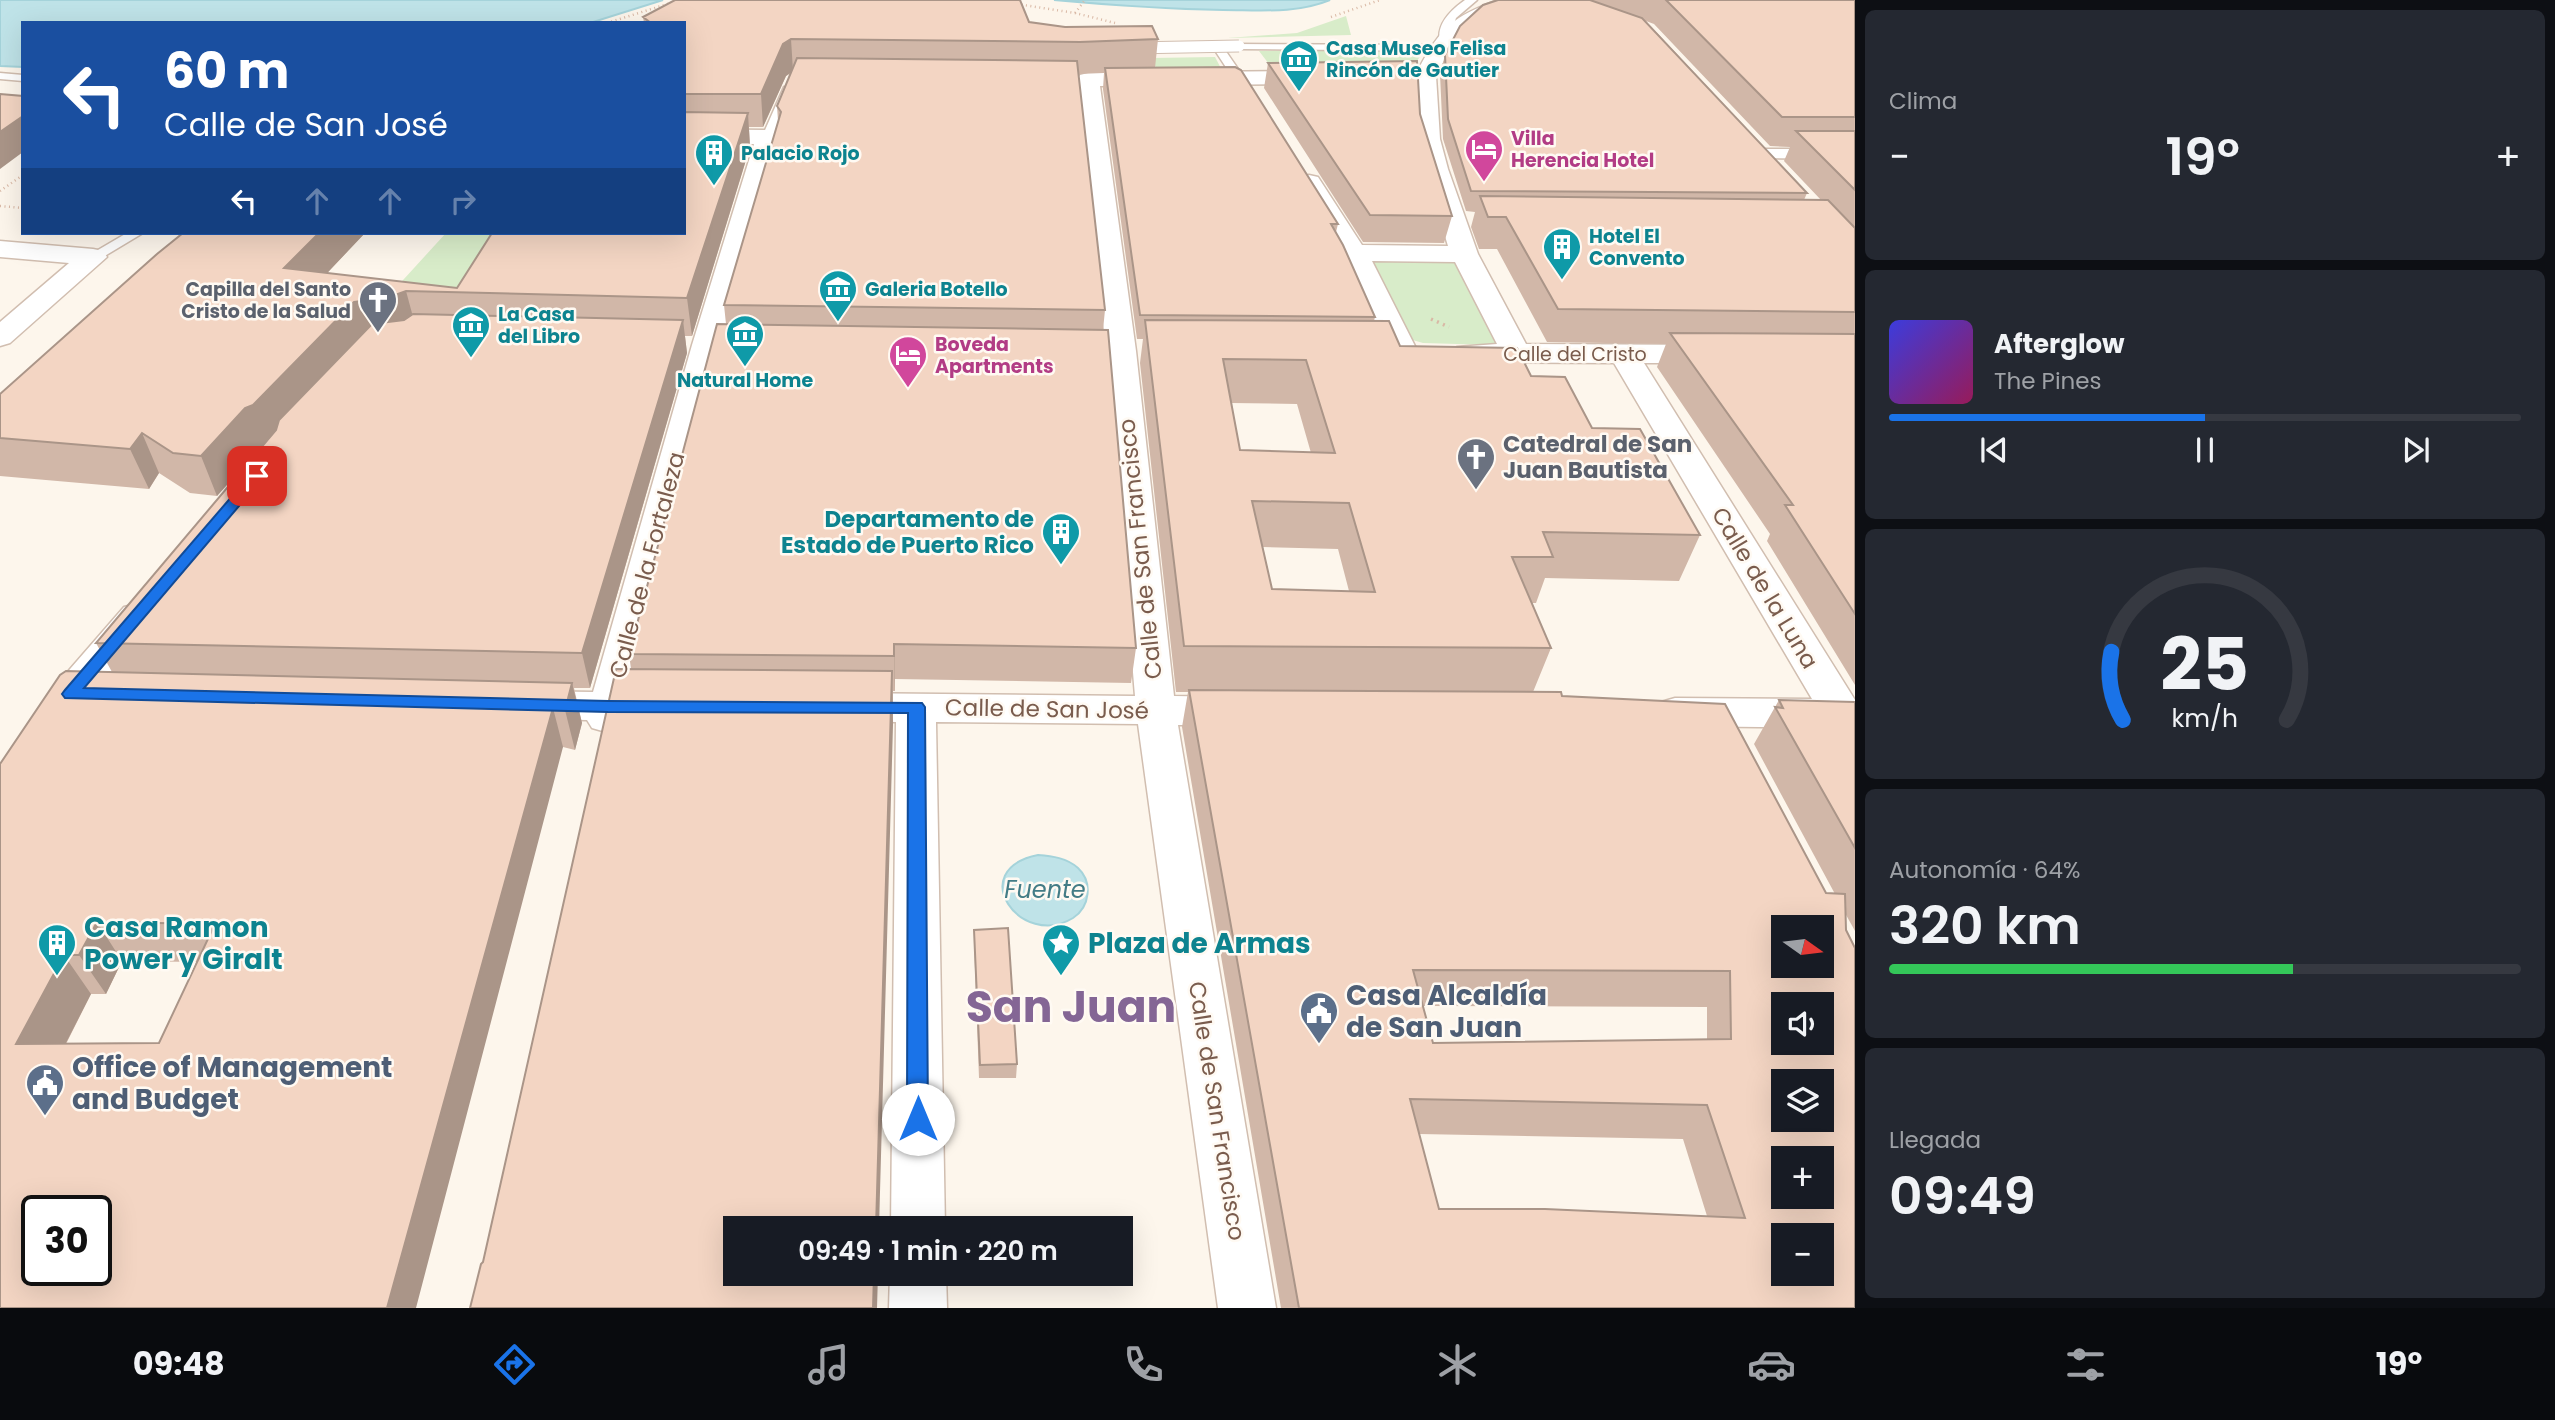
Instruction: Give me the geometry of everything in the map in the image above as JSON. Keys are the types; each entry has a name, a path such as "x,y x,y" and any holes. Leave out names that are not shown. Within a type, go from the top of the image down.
{"street":[{"path":"1516,0 1470,17 1442,44 1425,76 1428,139 1436,169 1462,220 1464,254 1516,353"},
{"path":"1240,79 1425,76"},
{"path":"1240,79 1248,85 1262,107"},
{"name":"Calle de San Francisco","path":"1240,79 1082,80 1122,351 1156,710 1247,1308"},
{"path":"1742,135 1778,174"},
{"path":"686,136 768,137"},
{"name":"Calle de la Fortaleza","path":"596,760 608,706 707,345 768,137"},
{"path":"1759,154 1855,154"},
{"path":"1297,163 1354,253 1464,254"},
{"path":"0,250 93,257"},
{"name":"Calle del Cristo","path":"1354,253 1389,352 1746,355"},
{"path":"0,337 93,257"},
{"name":"Calle de la Luna","path":"1624,354 1848,714"},
{"path":"0,803 71,694 159,590"},
{"path":"71,694 112,695"},
{"path":"498,704 688,707"},
{"name":"Calle de San José","path":"809,707 1271,711"},
{"path":"916,707 918,1216"},
{"path":"1643,712 1848,714"},
{"path":"1712,712 1734,749"},
{"path":"918,1286 918,1308"}],"lane":[{"path":"1117,48 1442,44 1446,24 1455,11 1472,0"},
{"path":"1221,52 1240,79"},
{"path":"0,76 21,78"},
{"name":"Calle de la Fortaleza","path":"768,137 793,77"},
{"path":"93,257 132,235"}],"path":[{"path":"613,21 680,0"},
{"path":"1075,13 1085,0"},
{"path":"1016,4 1075,13 1119,24"},
{"path":"0,191 21,176"},
{"path":"0,206 21,208"},
{"path":"1423,316 1456,329"},
{"path":"1444,325 1452,319"}],"green space":[{"path":"1346,16 1351,35 1227,38 1297,33"},
{"path":"1259,51 1404,51 1421,55 1415,64 1275,72"},
{"path":"1215,57 1224,74 1159,74 1151,58"},
{"path":"444,235 523,235 465,328 372,314"},
{"path":"1369,257 1458,258 1497,342 1491,345 1423,343 1409,339"}],"water":[{"path":"0,0 663,0 596,21 21,21 21,67 0,66"},
{"path":"1054,0 1330,0 1304,7 1264,11 1160,8"},
{"name":"Fuente","path":"1038,855 1064,860 1083,874 1088,894 1083,908 1073,918 1054,925 1035,924 1020,916 1008,904 1003,890 1005,876 1016,863"}],"building":[{"path":"675,0 1020,0 1029,22 1065,27 1152,26 1158,39 1080,42 791,39 783,44 761,94 686,94 686,21 648,21 643,17"},
{"path":"1498,0 1590,0 1642,18 1807,193 1471,191 1448,119 1445,55 1460,26 1483,5"},
{"path":"1666,0 1855,0 1855,117 1782,117"},
{"path":"797,58 1077,61 1105,310 724,305 781,112 777,106"},
{"path":"1417,61 1420,114 1452,216 1370,215 1268,63"},
{"path":"1235,67 1241,70 1338,224 1331,224 1375,317 1140,315 1105,68"},
{"path":"0,94 21,96 21,117 0,132"},
{"path":"686,112 748,113 687,298 406,291 387,298 354,302 253,405 245,408 201,456 173,453 142,433 130,449 0,438 0,394 181,235 317,235 284,268 457,288 491,235 686,235"},
{"path":"1796,131 1855,131 1855,190"},
{"path":"1480,196 1828,200 1855,228 1855,312 1558,309 1506,217 1488,217"},
{"path":"413,314 683,320 582,653 96,643 276,430 279,420 372,324 404,320"},
{"path":"1145,320 1389,321 1400,346 1517,348 1531,376 1565,377 1592,428 1640,429 1700,535 1543,532 1553,557 1512,557 1551,648 1184,646","holes":["1223,359 1306,360 1335,453 1240,450","1252,501 1349,503 1375,592 1272,589"]},
{"path":"717,324 1108,330 1136,648 894,644 894,656 629,654"},
{"path":"1670,333 1855,334 1855,614 1785,505 1793,505"},
{"path":"616,669 892,671 876,1216 723,1216 723,1286 874,1286 873,1308 470,1308 483,1262"},
{"path":"66,671 572,683 565,710 553,708 387,1308 0,1308 0,764 60,675","holes":["97,922 215,924 159,1043 16,1044 64,955 79,955"]},
{"path":"1189,690 1561,692 1562,696 1725,704 1826,893 1845,894 1846,930 1855,948 1855,1308 1299,1308","holes":["1413,970 1730,971 1731,1039 1433,1043","1410,1099 1707,1105 1745,1218 1545,1209 1439,1209"]},
{"path":"1779,700 1855,702 1855,848 1775,707 1783,708"},
{"path":"1008,928 1017,1064 980,1065 974,930"}],"place":[{"name":"Casa Museo Felisa Rincón de Gautier","path":"1299,93"},
{"name":"Villa Herencia Hotel","path":"1484,183"},
{"name":"Palacio Rojo","path":"714,187"},
{"name":"Hotel El Convento","path":"1562,281"},
{"name":"Galeria Botello","path":"838,323"},
{"name":"Capilla del Santo Cristo de la Salud","path":"378,334"},
{"name":"La Casa del Libro","path":"471,359"},
{"name":"Natural Home","path":"745,368"},
{"name":"Boveda Apartments","path":"908,389"},
{"name":"Catedral de San Juan Bautista","path":"1476,491"},
{"name":"Departamento de Estado de Puerto Rico","path":"1061,566"},
{"name":"Casa Ramon Power y Giralt","path":"57,977"},
{"name":"Plaza de Armas","path":"1061,977"},
{"name":"Casa Alcaldía de San Juan","path":"1319,1045"},
{"name":"Office of Management and Budget","path":"45,1117"}],"district":[{"name":"San Juan","path":"1071,1007"}],"route":[{"path":"257,476 71,694 608,706 916,707 918,1119"}]}
